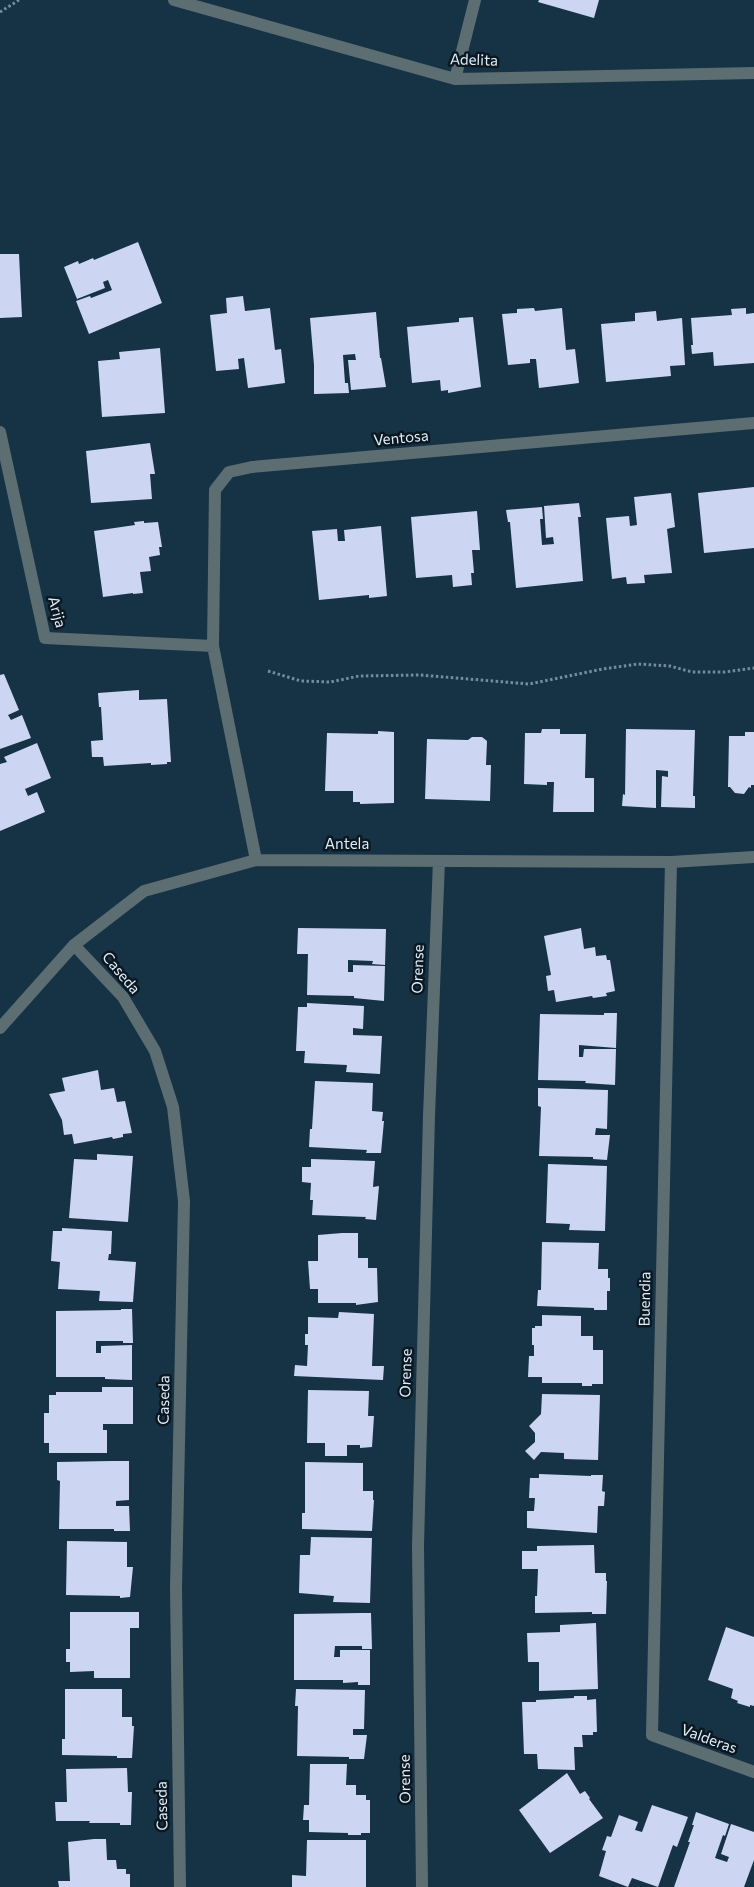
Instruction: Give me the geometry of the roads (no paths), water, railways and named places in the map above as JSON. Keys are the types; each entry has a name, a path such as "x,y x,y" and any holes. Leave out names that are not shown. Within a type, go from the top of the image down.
{"street":[{"name":"Adelita","path":"174,0 455,79 754,73"},
{"path":"455,79 475,0"},
{"name":"Ventosa","path":"213,646 215,490 229,472 252,467 754,423"},
{"name":"Arija","path":"0,432 44,638 213,646"},
{"path":"213,646 256,860"},
{"name":"Antela","path":"0,1028 74,945 144,891 256,860 671,862 754,857"},
{"name":"Orense","path":"422,1887 418,1546 439,861"},
{"name":"Buendia","path":"652,1736 671,862"},
{"name":"Caseda","path":"74,945 123,997 155,1051 173,1107 184,1201 176,1588 180,1887"},
{"name":"Valderas","path":"652,1736 754,1772"}]}
